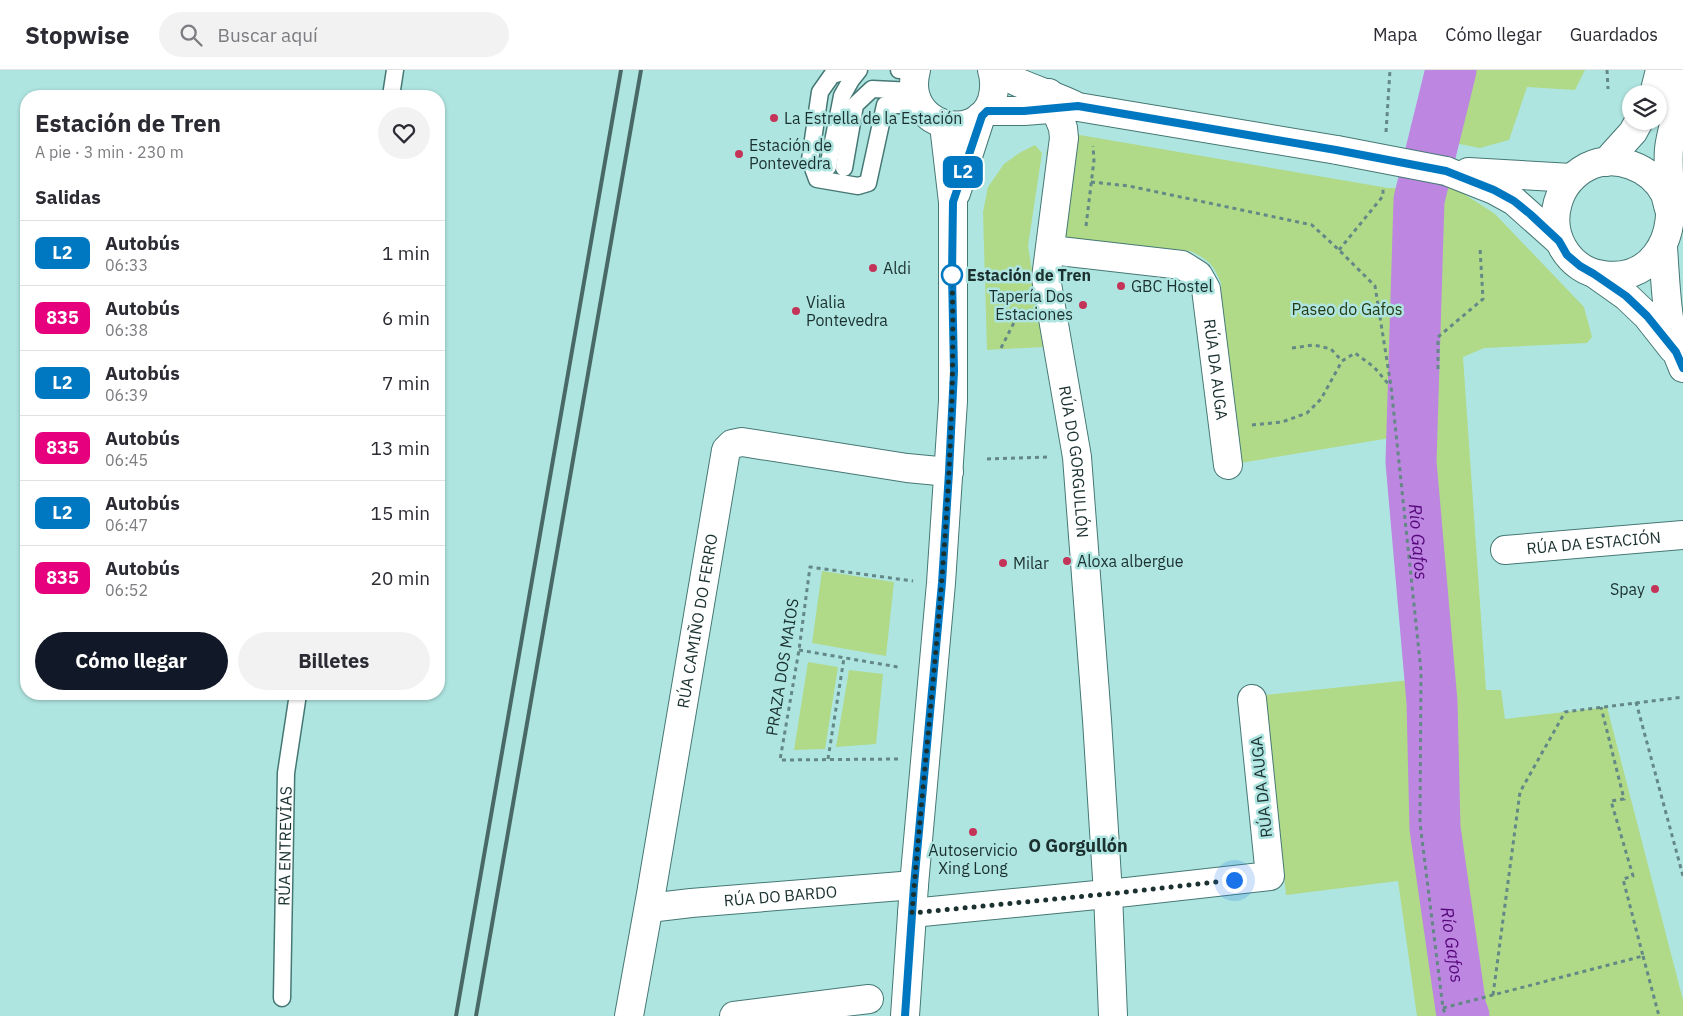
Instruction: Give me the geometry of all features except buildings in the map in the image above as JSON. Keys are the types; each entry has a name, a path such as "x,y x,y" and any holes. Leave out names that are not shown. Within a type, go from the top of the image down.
{"main road":[{"path":"953,202 984,113 995,91 992,70"},
{"path":"997,70 1008,78 1061,103 1336,150 1446,171 1572,178"},
{"path":"1656,85 1660,70"},
{"path":"1594,274 1614,277 1634,273 1651,262 1663,247 1670,230 1669,149 1680,93 1679,70"},
{"path":"910,82 931,119 944,125 957,126 970,123 984,113 1061,103"},
{"name":"RÚA DO GORGULLÓN","path":"1061,103 1064,138 1046,278 1077,457 1097,720 1108,894 1113,1016"},
{"path":"905,1016 914,885 942,583 954,364 953,202 944,125"},
{"path":"1606,162 1634,130"},
{"path":"1670,212 1665,195 1655,180 1648,174 1641,169 1624,163 1606,162 1588,167 1572,178 1562,191 1556,207 1555,224 1559,241 1567,255 1580,266 1626,296 1647,316 1679,360"},
{"path":"1446,171 1494,190 1514,201 1559,241"},
{"path":"1663,247 1666,295 1679,360"},
{"name":"RÚA DA AUGA","path":"1051,250 1182,265 1198,275 1206,289 1228,465"},
{"name":"RÚA CAMIÑO DO FERRO","path":"629,1016 726,450 732,444 742,442 908,468 949,472"},
{"name":"RÚA DA ESTACIÓN","path":"1505,550 1682,537"},
{"name":"RÚA DA AUGA","path":"1108,894 1270,876 1252,699"},
{"name":"RÚA DO BARDO","path":"649,908 914,885"},
{"path":"912,913 1108,894"},
{"path":"734,1016 869,999"}],"lane":[{"path":"392,90 395,70"},
{"path":"850,70 832,75 820,92 810,160 817,179 858,186 868,183 885,105 902,105 910,82 872,89 855,105 836,168 842,96 851,80 860,70"},
{"name":"RÚA ENTREVÍAS","path":"282,998 286,773 297,700"}],"path":[{"path":"1607,70 1608,89"},
{"path":"1082,254 1094,160"},
{"path":"1092,182 1129,186 1312,225 1375,286 1390,386 1420,671 1420,823 1443,1008 1446,1016"},
{"path":"1339,250 1383,196"},
{"path":"1438,368 1438,337 1483,299 1480,248"},
{"path":"1000,348 1023,304"},
{"path":"1292,348 1314,345 1331,349 1342,361"},
{"path":"1223,428 1282,422 1307,413 1321,399 1342,361 1355,353 1374,367 1390,386"},
{"path":"987,459 1077,457"},
{"name":"PRAZA DOS MAIOS","path":"901,758 780,760 799,650 810,568 920,582"},
{"path":"799,650 898,667"},
{"path":"828,760 844,658"},
{"path":"1493,995 1520,792 1565,712 1683,697"},
{"path":"1636,702 1683,876"},
{"path":"1601,707 1624,799 1611,802 1633,876 1623,879 1659,1016"},
{"path":"1443,1008 1643,956"}],"green space":[{"path":"1461,70 1585,70 1575,90 1527,87 1509,140 1480,148 1444,141"},
{"name":"Paseo do Gafos","path":"1068,133 1388,188 1455,188 1495,214 1584,307 1592,337 1587,343 1484,348 1463,357 1486,690 1501,690 1505,719 1607,707 1683,1000 1683,1016 1417,1016 1398,881 1286,895 1265,695 1420,679 1396,437 1228,465 1221,283 1210,263 1190,251 1065,238 1058,159 1046,155 1052,140"},
{"path":"1035,145 1042,153 1028,246 1044,347 987,350 983,212 988,187 1004,164"},
{"path":"822,571 894,582 886,656 812,643"},
{"path":"808,662 838,667 825,749 794,750"},
{"path":"849,670 883,674 876,744 836,747"}],"waterway":[{"name":"Río Gafos","path":"1451,70 1419,200 1411,462 1432,702 1435,828 1461,1009 1464,1016"}],"railway":[{"path":"456,1016 621,70"},
{"path":"476,1016 641,70"}],"bus line":[{"name":"L2","path":"905,1016 914,885 942,583 949,472 954,371 953,202 982,116 987,111 1024,111 1078,106 1145,119 1336,150 1446,171 1494,190 1514,201 1530,214 1559,241 1567,255 1580,266 1626,296 1647,316 1676,352 1683,368"}],"place":[{"name":"La Estrella de la Estación","path":"774,118"},
{"name":"Estación de Pontevedra","path":"739,154"},
{"name":"Aldi","path":"873,268"},
{"name":"Estación de Tren","path":"952,275"},
{"name":"GBC Hostel","path":"1121,286"},
{"name":"Tapería Dos Estaciones","path":"1083,305"},
{"name":"Vialia Pontevedra","path":"796,311"},
{"name":"Aloxa albergue","path":"1067,561"},
{"name":"Milar","path":"1003,563"},
{"name":"Spay","path":"1655,589"},
{"name":"Autoservicio Xing Long","path":"973,832"}],"district":[{"name":"O Gorgullón","path":"1078,846"}],"route":[{"path":"952,275 954,371 949,472 942,583 912,913 1234,880"}]}
